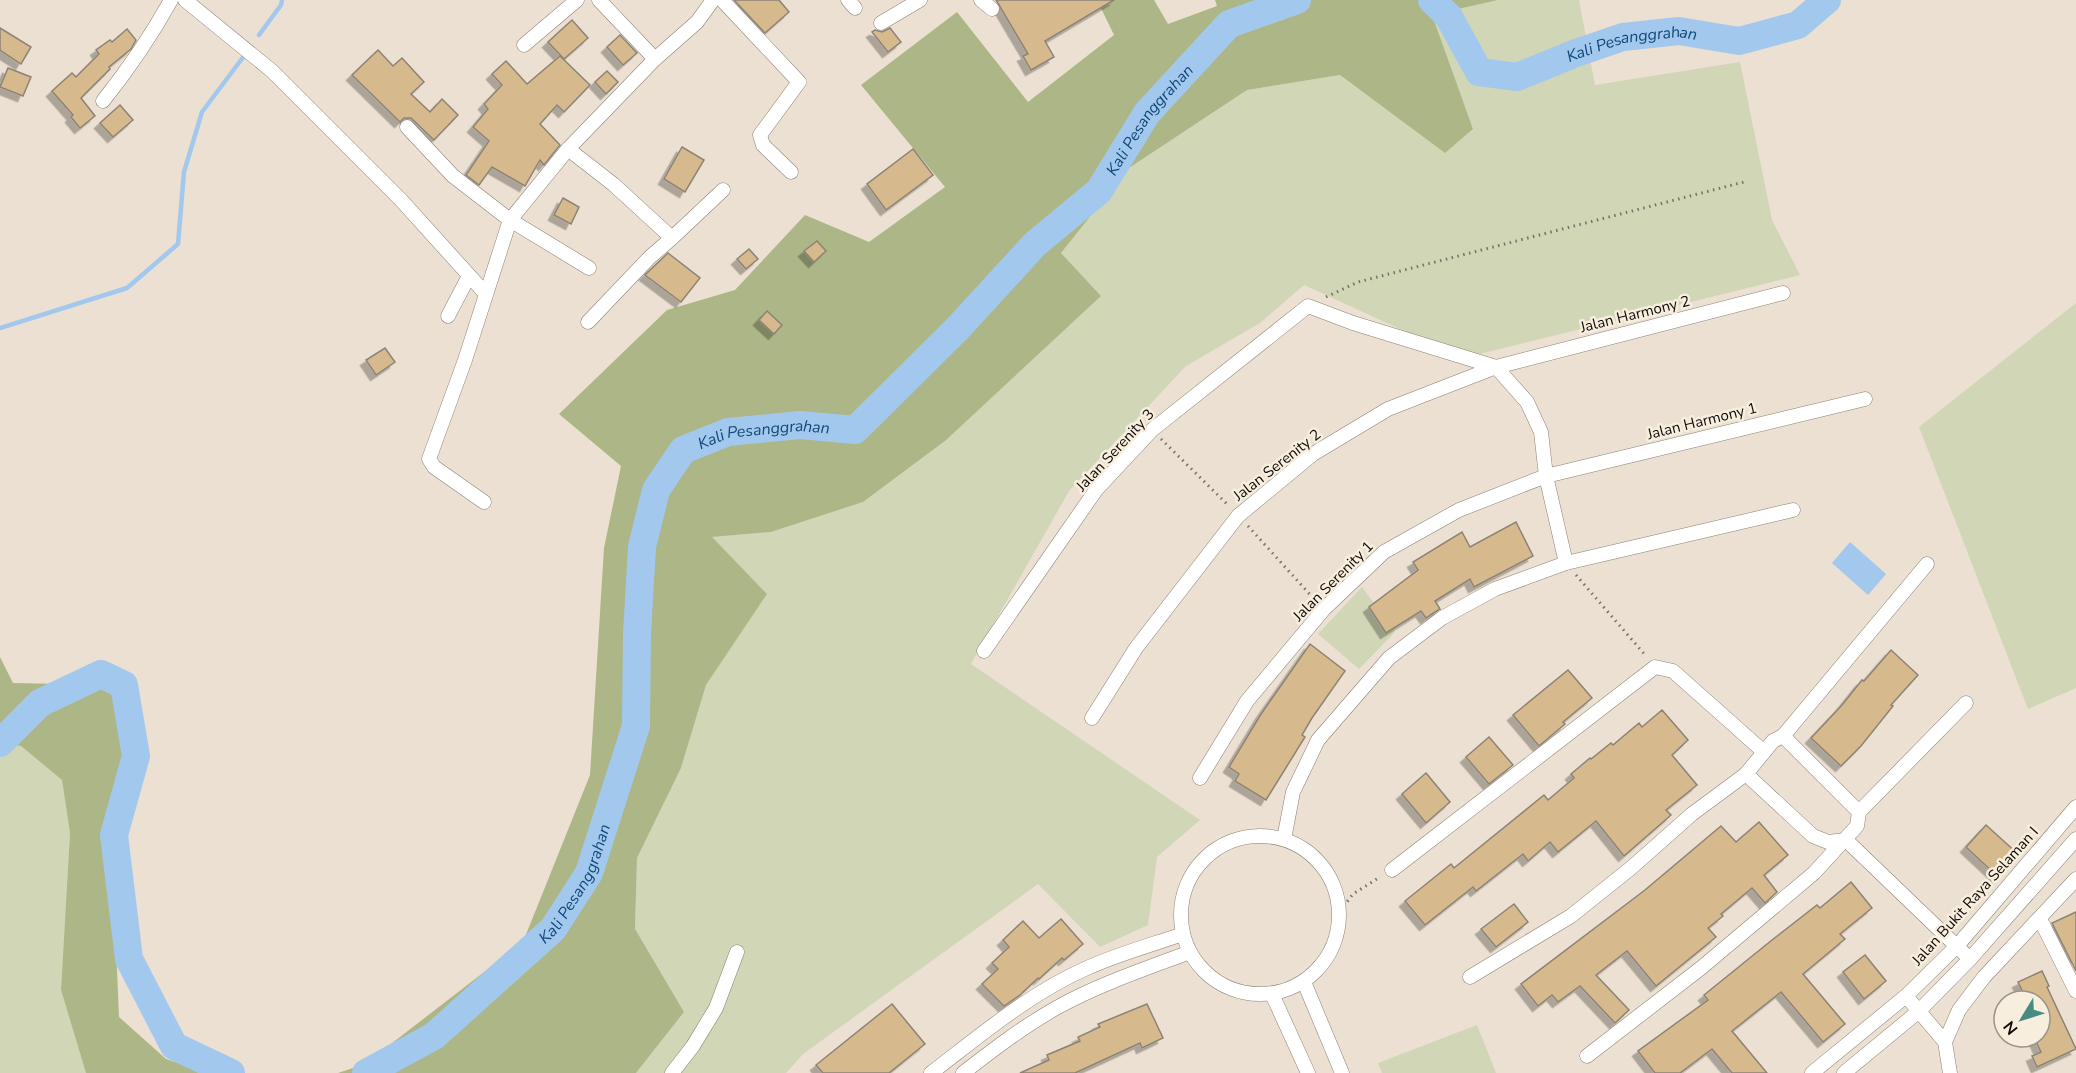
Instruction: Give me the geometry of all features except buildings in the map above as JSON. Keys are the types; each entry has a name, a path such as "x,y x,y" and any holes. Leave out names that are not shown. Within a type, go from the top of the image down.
{"street":[{"path":"103,101 153,34 171,0"},
{"path":"185,0 273,71 401,200 485,293"},
{"path":"524,45 577,0"},
{"path":"599,0 655,60"},
{"path":"484,502 434,466 429,459 465,360 510,220 568,149 655,60 697,22 713,0"},
{"path":"722,0 799,82 760,135 763,145 791,172"},
{"path":"881,23 920,0"},
{"path":"981,0 992,9"},
{"path":"407,127 453,176 510,220 589,268"},
{"path":"568,149 613,184 672,238"},
{"path":"588,322 650,257 723,190"},
{"path":"448,316 469,276"},
{"name":"Jalan Harmony 2","path":"1496,367 1783,293"},
{"path":"1308,306 1353,323 1496,367 1527,402 1541,432 1546,476 1566,563"},
{"name":"Jalan Serenity 3","path":"984,651 1096,490 1152,430 1308,306"},
{"name":"Jalan Serenity 2","path":"1092,718 1136,648 1239,516 1313,454 1388,410 1496,367"},
{"name":"Jalan Harmony 1","path":"1546,476 1864,399"},
{"name":"Jalan Serenity 1","path":"1200,778 1247,701 1324,609 1384,552 1459,510 1546,476"},
{"path":"1284,839 1293,792 1318,740 1389,658 1442,618 1495,589 1566,563 1793,510"},
{"path":"1470,977 1571,916 1692,814 1746,774 1773,741 1783,736 1927,564"},
{"path":"1392,870 1655,667 1673,671 1764,752"},
{"path":"1587,1056 1701,968 1815,873 1857,826 1859,812 1966,703"},
{"path":"1783,736 1859,812"},
{"path":"1746,774 1813,836 1828,842 1846,840"},
{"name":"Jalan Bukit Raya Selaman I","path":"1812,1073 1906,996 1957,946 2076,807"},
{"path":"1263,835 1284,839 1306,849 1323,866 1335,887 1340,911 1337,939 1324,963 1304,982 1289,990 1272,994 1248,994 1225,986 1205,972 1190,952 1183,934 1181,907 1187,882 1202,860 1223,844 1243,837 1263,835"},
{"path":"1844,1073 1919,1011 1970,959 2076,838"},
{"path":"1846,840 1970,959"},
{"path":"1945,1042 1959,1010 1984,976 2076,879"},
{"path":"2040,919 2076,991"},
{"path":"931,1073 999,1020 1046,989 1087,968 1183,934"},
{"path":"672,1073 693,1046 716,1008 737,952"},
{"path":"963,1073 1010,1037 1057,1007 1097,988 1190,952"},
{"path":"1304,982 1342,1073"},
{"path":"1272,994 1308,1073"},
{"path":"1906,996 1945,1042 1950,1073"}],"path":[{"path":"1308,306 1358,282 1744,182"},
{"path":"1566,563 1655,667"},
{"path":"1340,911 1353,894 1392,870"}],"green space":[{"path":"1097,0 1154,0 1168,24 1217,6 1215,0 1498,0 1432,15 1473,129 1445,153 1340,75 1247,90 1129,168 1061,253 1101,296 945,441 863,502 771,532 712,537 767,594 706,685 681,768 637,858 635,929 684,1012 636,1073 338,1073 365,1064 523,942 590,775 604,548 621,466 559,414 667,310 735,290 805,215 869,242 945,187 861,85 957,12 1028,102 1114,35"},
{"path":"1498,0 1579,0 1595,85 1740,62 1772,220 1800,275 1463,358 1304,285 1260,323 1186,366 1069,491 971,664 1200,820 1157,857 1148,925 1100,947 1038,884 803,1054 786,1073 636,1073 684,1012 635,930 637,858 681,768 706,685 767,594 711,537 771,532 863,502 945,441 1101,296 1061,253 1129,168 1247,90 1340,75 1445,153 1473,129 1431,15"},
{"path":"2076,303 2076,688 2028,709 1919,427"},
{"path":"1362,587 1395,632 1359,669 1318,634"},
{"path":"0,657 13,683 109,685 132,764 114,899 119,1017 166,1059 208,1073 86,1073 61,990 70,833 62,780 21,746 0,743"},
{"path":"0,743 21,746 62,780 70,833 61,990 86,1073 0,1073"},
{"path":"1477,1025 1496,1073 1382,1073 1378,1063"}],"water":[{"path":"1850,542 1886,574 1868,595 1832,563"}],"waterway":[{"path":"259,35 281,5 282,0"},
{"name":"Kali Pesanggrahan","path":"366,1073 434,1036 553,929 589,873 636,726 637,634 642,547 656,490 683,450 728,432 800,425 855,430 957,329 1035,244 1099,191 1147,113 1229,24 1297,0"},
{"name":"Kali Pesanggrahan","path":"1432,0 1449,17 1479,72 1517,77 1623,37 1679,31 1739,41 1798,25 1827,0"},
{"path":"0,328 127,288 178,244 184,172 202,112 244,56"},
{"name":"Kali Pesanggrahan","path":"0,743 40,703 101,674 124,685 136,756 114,835 129,959 174,1046 231,1073"}]}
